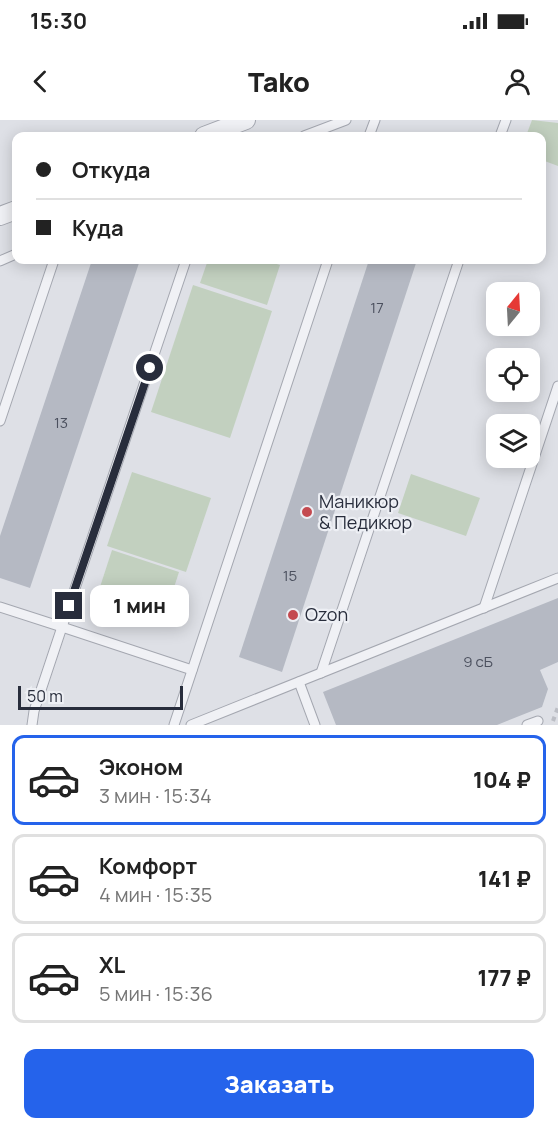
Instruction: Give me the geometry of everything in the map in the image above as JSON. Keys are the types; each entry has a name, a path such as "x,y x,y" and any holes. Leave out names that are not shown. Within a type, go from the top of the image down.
{"street":[{"path":"214,132 246,120"}],"lane":[{"path":"314,132 346,120"},
{"path":"0,421 53,264"},
{"path":"33,725 34,711 185,264"},
{"path":"174,725 327,264"},
{"path":"321,673 458,264"},
{"path":"484,608 558,386"},
{"path":"191,725 558,578"},
{"path":"0,607 192,670"},
{"path":"299,682 315,725"},
{"path":"526,725 538,721"}],"path":[{"path":"552,725 558,707"}],"green space":[{"path":"532,120 558,123 558,166 546,162 546,132 528,132"},
{"path":"207,264 280,265 267,305 200,283"},
{"path":"193,285 272,311 230,438 151,412"},
{"path":"132,472 211,498 186,572 107,546"},
{"path":"411,474 480,498 466,536 398,513"},
{"path":"112,550 179,572 166,612 99,590"}],"building":[{"path":"91,264 139,264 30,588 0,578 0,536"},
{"path":"368,264 416,264 282,672 239,657"},
{"path":"558,598 558,662 540,670 548,689 542,707 497,725 336,725 323,692"}],"place":[{"name":"Маникюр & Педикюр","path":"307,512"},
{"name":"Ozon","path":"293,615"}],"route":[{"path":"69,606 150,368"}]}
